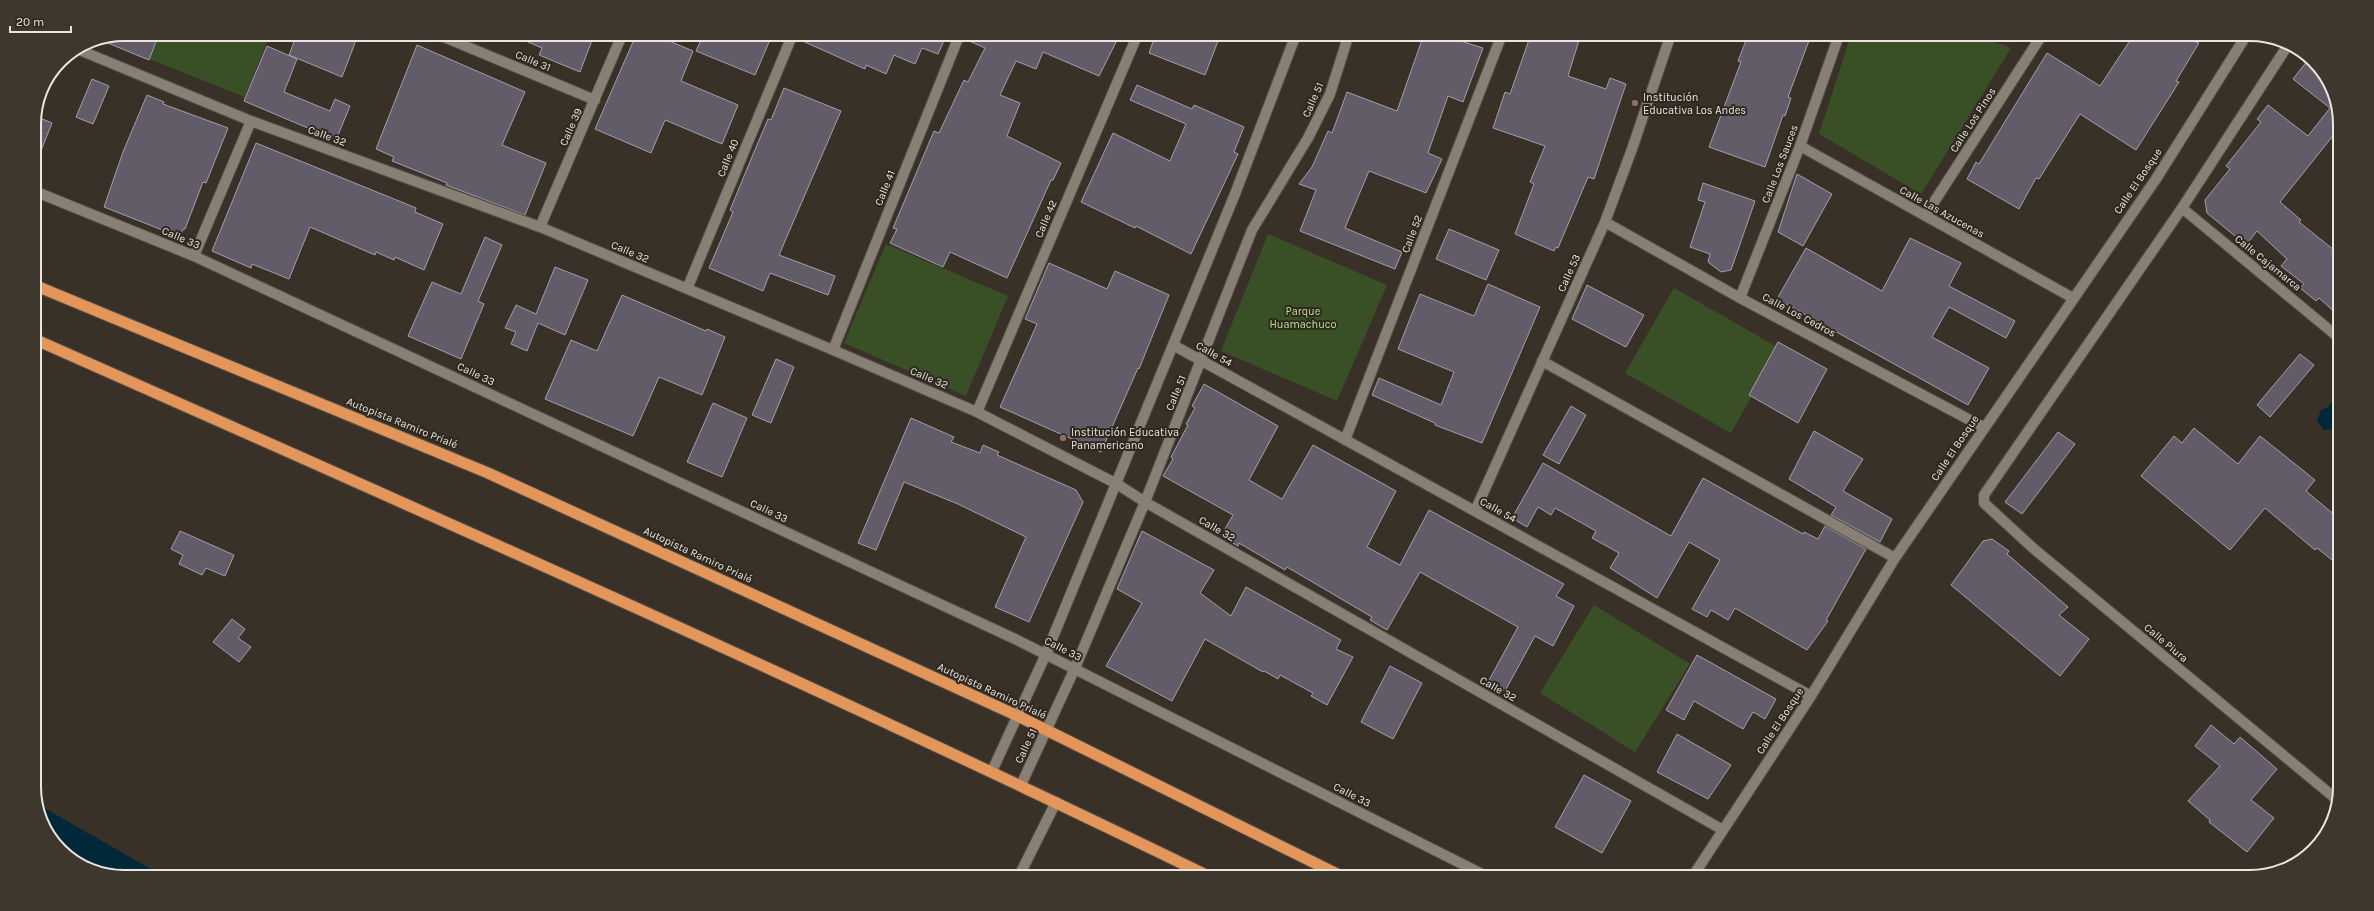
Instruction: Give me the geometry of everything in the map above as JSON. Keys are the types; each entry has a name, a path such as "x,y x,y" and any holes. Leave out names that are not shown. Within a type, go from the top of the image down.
{"highway":[{"name":"Autopista Ramiro Prialé","path":"41,288 488,473 1018,716 1330,870"},
{"path":"41,343 484,538 992,771 1196,870"}],"street":[{"name":"Calle 31","path":"453,41 595,100"},
{"name":"Calle 39","path":"540,227 620,41"},
{"name":"Calle 40","path":"687,290 790,41"},
{"name":"Calle 41","path":"833,350 957,41"},
{"name":"Calle 42","path":"977,412 1135,41"},
{"name":"Calle 51","path":"992,771 1046,654 1117,484 1235,194 1293,41"},
{"name":"Calle 51","path":"1021,785 1074,668 1145,502 1202,361 1252,230 1308,138 1330,94 1347,41"},
{"name":"Calle 52","path":"1345,440 1499,41"},
{"name":"Calle 53","path":"1474,511 1605,222 1669,41"},
{"name":"Calle Los Sauces","path":"1740,298 1800,146 1837,41"},
{"name":"Calle Los Pinos","path":"1925,216 2038,41"},
{"name":"Calle El Bosque","path":"1697,870 1811,696 1895,558 1983,427 2156,179 2243,41"},
{"path":"2182,208 2285,49"},
{"name":"Calle 32","path":"83,51 250,121 540,227 977,412 1117,484 1145,502 1723,830"},
{"path":"194,256 250,121"},
{"name":"Calle Las Azucenas","path":"1800,146 2073,298"},
{"name":"Calle 33","path":"41,194 194,256 1046,654 1474,870"},
{"name":"Calle Cajamarca","path":"2182,208 2333,333"},
{"name":"Calle Piura","path":"2182,208 1984,495 1984,503 2033,548 2332,796"},
{"name":"Calle Los Cedros","path":"1605,222 1740,298 1983,427"},
{"name":"Calle 54","path":"1173,345 1811,696"},
{"path":"1542,361 1895,558"},
{"path":"1022,870 1056,802"}],"green space":[{"path":"157,41 267,41 245,97 149,59"},
{"path":"1849,41 1992,41 2011,48 1921,194 1819,134"},
{"name":"Parque Huamachuco","path":"1268,234 1387,285 1337,401 1221,351"},
{"path":"886,244 1008,296 966,396 844,343"},
{"path":"1674,288 1779,348 1731,433 1625,373"},
{"path":"1594,605 1690,664 1635,752 1540,693"}],"water":[{"path":"2333,400 2333,428 2324,430 2317,421 2321,410 2327,408"},
{"path":"44,808 153,870 113,869 97,866 82,859 65,846 58,838 52,829"}],"building":[{"path":"124,41 156,41 149,60 108,43"},
{"path":"294,41 356,41 342,77 289,55"},
{"path":"526,41 592,41 580,72 539,55 542,48"},
{"path":"633,41 669,41 693,51 681,81 738,105 722,144 665,120 651,153 595,129"},
{"path":"700,41 769,41 755,75 696,51"},
{"path":"802,41 944,41 938,54 922,48 915,64 894,55 886,74 866,65 865,69"},
{"path":"969,41 1116,41 1099,76 1043,52 1036,69 1016,61 1000,95 1020,103 1007,136 1061,163 1053,180 1051,180 1007,278 950,252 943,267 890,243 897,229 893,228 934,131 939,133 964,80 968,82 985,48"},
{"path":"1153,41 1218,41 1205,75 1149,53"},
{"path":"1422,41 1461,41 1483,48 1463,102 1448,96 1428,153 1442,159 1426,193 1369,171 1345,228 1402,252 1395,269 1300,231 1316,190 1299,184 1312,167 1328,131 1332,133 1347,92 1397,111"},
{"path":"1529,41 1579,41 1568,76 1606,89 1610,78 1626,84 1594,179 1588,177 1558,248 1556,247 1554,251 1515,234 1534,184 1530,182 1545,146 1493,128 1505,92 1510,94"},
{"path":"1746,41 1809,41 1788,97 1791,98 1785,116 1783,115 1765,167 1709,147 1741,62 1738,61"},
{"path":"2130,41 2192,41 2199,43 2176,81 2179,82 2136,150 2080,114 2039,179 2036,178 2019,209 1967,179 1976,162 1979,164 2047,53 2100,86"},
{"path":"417,45 525,92 502,145 546,163 525,215 446,185 447,183 392,161 394,157 376,149"},
{"path":"267,46 297,59 284,92 330,111 335,99 350,106 336,140 244,101"},
{"path":"2306,62 2316,73 2329,97 2333,118 2333,136 2280,202 2301,220 2299,222 2333,249 2333,311 2319,298 2316,301 2300,288 2304,284 2281,266 2287,259 2257,231 2246,245 2207,213 2205,200 2230,169 2226,166 2261,122 2257,119 2268,105 2308,136 2330,108 2293,79"},
{"path":"92,79 109,86 93,124 76,117"},
{"path":"1137,85 1192,109 1194,105 1244,127 1234,152 1238,154 1191,254 1136,226 1135,228 1081,202 1113,133 1170,161 1186,124 1130,100"},
{"path":"784,88 841,111 779,255 835,276 828,295 770,273 763,291 709,268 733,212 730,210 754,152 768,119 771,120"},
{"path":"147,95 164,102 163,104 228,128 206,183 203,182 185,229 183,229 180,237 104,207 123,152"},
{"path":"41,119 52,123 41,150"},
{"path":"256,143 416,208 415,212 443,224 424,270 395,257 394,260 376,252 375,255 310,227 289,279 252,264 251,268 212,251"},
{"path":"1797,174 1832,194 1803,246 1778,232"},
{"path":"1703,183 1755,201 1731,270 1721,272 1708,262 1710,254 1690,247 1705,202 1698,200"},
{"path":"1449,229 1499,250 1486,280 1436,259"},
{"path":"485,237 502,245 478,301 484,304 461,359 408,336 432,282 461,294"},
{"path":"1910,238 1961,263 1949,286 2015,321 2006,338 1949,307 1932,337 1989,368 1968,405 1777,299 1806,248 1882,291"},
{"path":"1049,263 1107,289 1115,271 1169,295 1139,369 1138,368 1101,452 1000,407 1037,324 1025,319"},
{"path":"555,267 588,280 565,335 538,323 527,351 511,344 516,332 505,328 516,305 536,314"},
{"path":"1488,284 1540,307 1482,443 1435,425 1435,423 1372,395 1379,378 1441,405 1454,372 1398,349 1420,294 1474,316"},
{"path":"1587,285 1644,315 1626,347 1572,319"},
{"path":"622,295 706,331 707,329 725,337 702,395 659,377 633,436 545,399 571,340 597,351"},
{"path":"1778,342 1827,369 1798,423 1749,395"},
{"path":"2300,354 2314,365 2270,417 2257,405"},
{"path":"776,359 794,367 771,423 752,415"},
{"path":"1204,384 1278,426 1249,480 1282,499 1313,445 1396,491 1367,547 1400,565 1429,510 1564,584 1556,596 1574,606 1553,646 1535,636 1505,691 1488,682 1518,627 1420,572 1387,630 1370,620 1372,617 1287,567 1285,570 1239,543 1238,546 1221,536 1233,515 1163,476 1173,459 1171,457 1195,408 1192,406"},
{"path":"713,403 747,418 722,477 687,462"},
{"path":"1571,406 1586,415 1559,464 1543,455"},
{"path":"911,418 954,437 951,442 980,453 983,445 999,452 997,455 1076,490 1083,502 1029,622 995,607 1026,537 958,504 904,482 876,550 858,543"},
{"path":"2194,428 2238,464 2260,436 2315,480 2306,491 2333,514 2333,561 2317,548 2315,550 2265,508 2230,550 2141,476 2174,436 2182,443"},
{"path":"1814,431 1863,459 1843,491 1892,519 1880,542 1831,515 1836,507 1789,479"},
{"path":"2058,432 2075,444 2022,514 2005,502"},
{"path":"1543,463 1671,536 1703,478 1803,534 1804,532 1818,539 1825,526 1866,549 1826,620 1828,621 1807,650 1735,608 1728,620 1711,610 1707,617 1692,609 1720,560 1689,542 1657,598 1610,568 1619,553 1592,538 1596,531 1555,508 1551,515 1538,507 1527,527 1512,518"},
{"path":"180,531 234,555 225,576 206,568 202,575 179,564 183,555 171,549"},
{"path":"1142,531 1214,570 1200,593 1231,616 1246,587 1341,640 1336,649 1353,657 1327,705 1311,696 1313,693 1280,675 1278,679 1264,671 1263,672 1205,639 1172,701 1106,666 1142,603 1117,589"},
{"path":"1992,539 2009,551 2007,554 2068,607 2059,615 2089,639 2060,676 1951,585 1983,541"},
{"path":"232,619 245,629 238,638 251,647 239,662 213,642"},
{"path":"1697,655 1776,699 1765,719 1753,712 1743,729 1694,701 1684,720 1666,710"},
{"path":"1390,666 1422,683 1393,739 1361,722"},
{"path":"2211,725 2234,744 2240,737 2277,769 2251,800 2274,818 2247,852 2209,822 2210,820 2188,801 2220,766 2195,746"},
{"path":"1677,734 1731,765 1708,799 1657,772"},
{"path":"1584,775 1631,801 1602,853 1555,827"}],"place":[{"name":"Institución Educativa Los Andes","path":"1635,103"},
{"name":"Institución Educativa Panamericano","path":"1063,438"}]}
